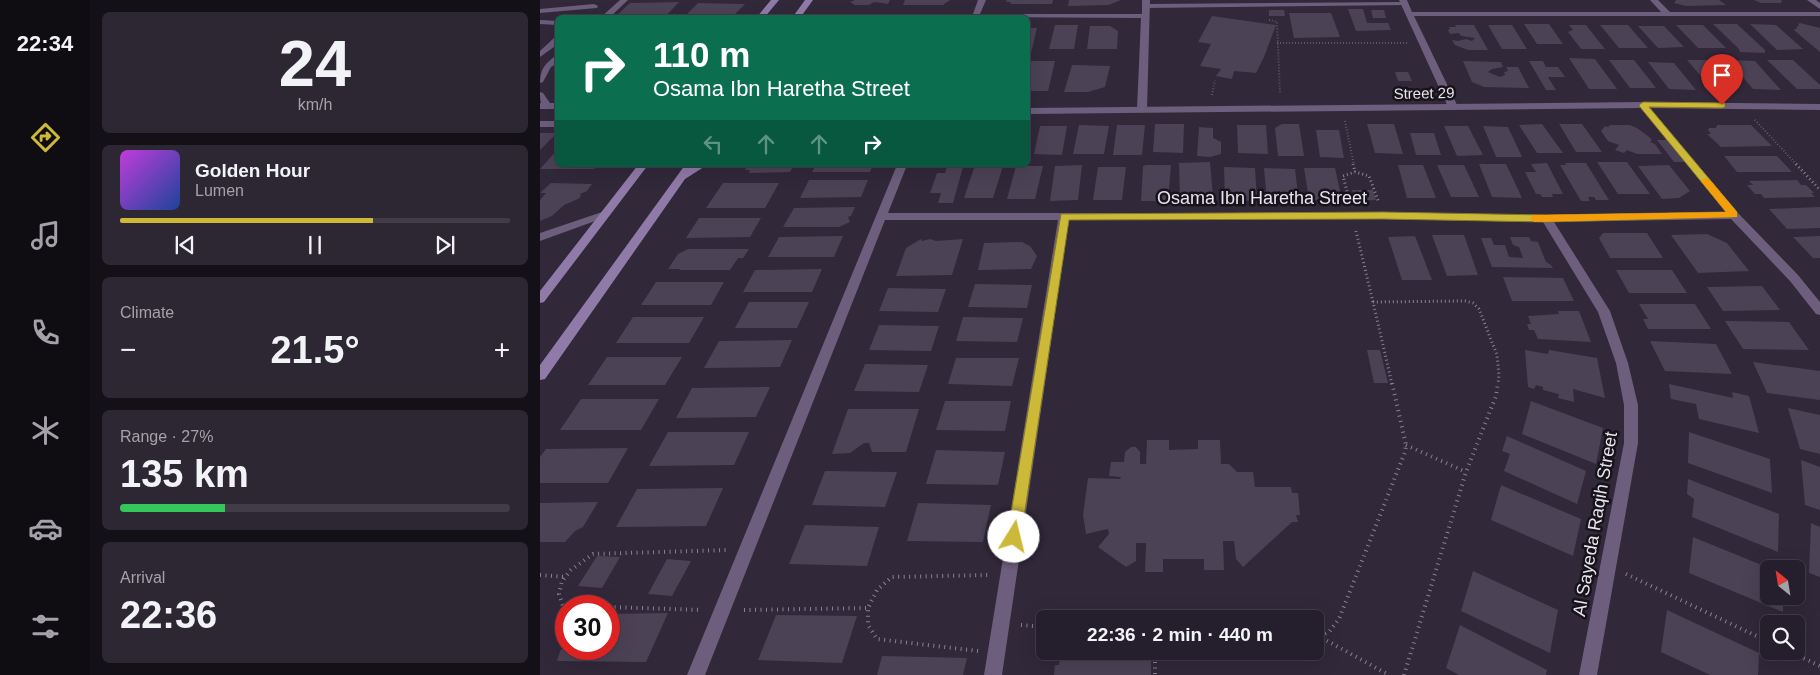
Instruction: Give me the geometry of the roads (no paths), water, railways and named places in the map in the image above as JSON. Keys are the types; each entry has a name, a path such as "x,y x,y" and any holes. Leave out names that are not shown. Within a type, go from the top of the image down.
{"main road":[{"path":"762,15 774,0"},
{"path":"798,15 809,0"},
{"path":"540,299 641,167"},
{"path":"540,375 689,167"},
{"path":"679,180 699,167"}],"street":[{"path":"607,15 624,0"},
{"path":"976,15 982,0"},
{"path":"1654,0 1667,13"},
{"path":"1811,0 1820,7"},
{"path":"1404,2 1453,106"},
{"path":"540,11 597,3"},
{"path":"584,15 597,3"},
{"path":"1142,109 1144,16 1146,3"},
{"path":"1410,14 1820,14"},
{"path":"1030,17 1144,16"},
{"path":"540,22 555,23"},
{"path":"540,55 555,42"},
{"path":"540,80 548,66 555,60"},
{"path":"540,95 544,106"},
{"path":"1643,105 1734,215 1794,278 1820,310"},
{"name":"Street 29","path":"1030,110 1643,105 1820,107"},
{"path":"540,124 555,124"},
{"path":"696,675 901,167"},
{"path":"540,237 605,214"},
{"name":"Osama Ibn Haretha Street","path":"881,217 1383,216 1546,219 1734,215"},
{"path":"993,675 1064,216"},
{"name":"Al Sayeda Raqih Street","path":"1546,219 1604,310 1622,363 1630,406 1631,443 1588,675"}],"lane":[{"path":"1146,3 1262,5 1404,2"}]}
